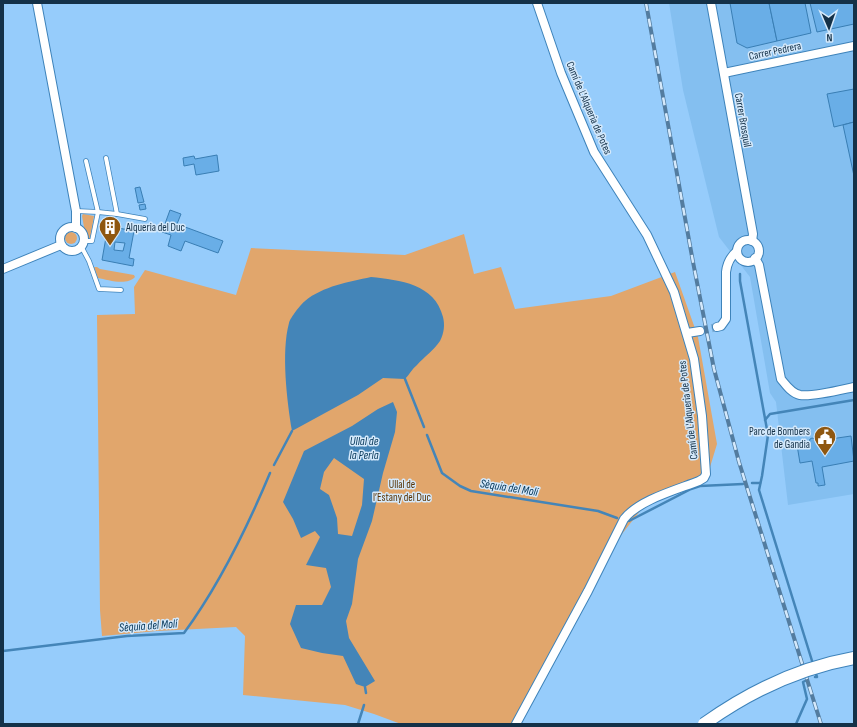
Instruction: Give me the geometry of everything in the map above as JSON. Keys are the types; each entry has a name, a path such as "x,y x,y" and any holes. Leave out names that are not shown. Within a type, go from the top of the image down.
{"main road":[{"path":"704,724 748,695 786,677 831,662 854,658"}],"street":[{"path":"38,3 76,211 76,228"},
{"name":"Camí de L'Alqueria de Potes","path":"516,724 588,591 624,519 628,514 642,504 699,481 704,478 706,474 702,416 696,370 687,333 674,292 647,235 594,152 561,73 537,3"},
{"name":"Carrer Brosquil","path":"711,3 753,234 752,241"},
{"name":"Carrer Pedrera","path":"724,73 854,46"},
{"path":"69,227 76,228 82,233 82,244 78,249 71,251 64,248 61,245 60,238 63,231 69,227"},
{"path":"717,327 721,326 726,319 727,265 742,242 755,242 759,248 759,252 755,258 749,261 745,261 740,257 737,251"},
{"path":"3,269 61,245"},
{"path":"755,258 759,265 781,379 788,388 799,395 815,394 854,387"},
{"path":"687,333 700,330"}],"lane":[{"path":"106,158 117,214"},
{"path":"86,162 98,212 92,241 82,244 99,289 121,290"},
{"path":"76,211 117,214 145,219"}],"shaded area":[{"path":"669,3 854,3 854,494 788,505 776,402 770,393 750,277 719,237 683,90"}],"green space":[{"path":"83,214 94,216 90,239 86,238 82,216"},
{"path":"69,232 73,232 77,238 73,244 69,244 65,240 65,236"},
{"name":"Ullal de l’Estany del Duc","path":"464,234 474,274 501,267 515,309 611,296 675,272 698,337 717,444 707,477 644,506 618,539 520,724 401,724 345,705 243,695 245,636 236,627 157,631 102,636 100,610 97,315 135,314 134,287 145,270 236,295 251,248 405,255"},
{"path":"94,267 134,275 135,277 132,280 122,282 98,278"}],"water":[{"path":"371,277 404,282 415,286 432,297 439,306 444,320 443,332 440,341 405,379 383,378 358,395 292,431 288,406 285,362 285,348 290,321 303,303 312,296 336,285"},
{"name":"Ullal de la Perla","path":"393,402 397,412 395,432 383,473 372,521 358,559 352,604 346,621 349,638 375,681 365,687 356,684 343,656 301,648 290,624 296,605 322,605 331,587 326,568 306,565 320,537 315,531 301,538 293,519 283,502 304,451 352,426 378,409","holes":["334,458 364,479 362,505 352,536 338,534 337,518 329,495 320,489 324,472"]}],"building":[{"path":"730,3 769,3 777,41 747,48 737,43"},
{"path":"769,3 805,3 811,33 777,41"},
{"path":"810,3 854,3 854,24 817,32"},
{"path":"854,89 854,122 834,127 827,94"},
{"path":"854,122 854,176 843,125"},
{"path":"217,155 219,171 196,175 194,164 184,166 183,158 194,156 195,159"},
{"path":"140,187 144,202 138,203 135,188"},
{"path":"145,204 146,209 140,210 139,205"},
{"path":"170,210 181,214 177,224 223,241 218,253 185,241 181,251 168,246 171,235 162,232"},
{"name":"Alqueria del Duc","path":"108,226 134,231 129,258 134,259 133,266 102,260","holes":["115,242 125,243 123,251 114,250"]},
{"path":"851,436 854,461 822,467 825,485 818,486 818,483 816,483 812,461 800,463 797,445 809,443 810,439 812,438 817,441"}],"waterway":[{"path":"740,274 768,435 759,490 813,664"},
{"name":"Sèquia del Molí","path":"405,379 424,427"},
{"path":"765,420 770,414 854,400"},
{"name":"Sèquia del Molí","path":"274,465 292,431"},
{"name":"Sèquia del Molí","path":"427,435 442,473 460,486 471,491 598,511 617,518"},
{"name":"Sèquia del Molí","path":"3,651 127,636 184,633 209,595 232,555 270,473"},
{"name":"Sèquia del Molí","path":"752,483 760,483"},
{"name":"Sèquia del Molí","path":"629,521 691,489 700,486 743,484"},
{"path":"815,671 817,677 815,677"},
{"path":"796,724 807,699 803,682 805,681"},
{"path":"365,687 366,693"},
{"path":"358,724 364,705"}],"tunnel":[{"path":"700,331 717,327"}],"railway":[{"path":"646,3 714,369 739,462 821,724"}],"place":[{"name":"Alqueria del Duc","path":"110,246"},
{"name":"Parc de Bombers de Gandia","path":"825,456"}]}
